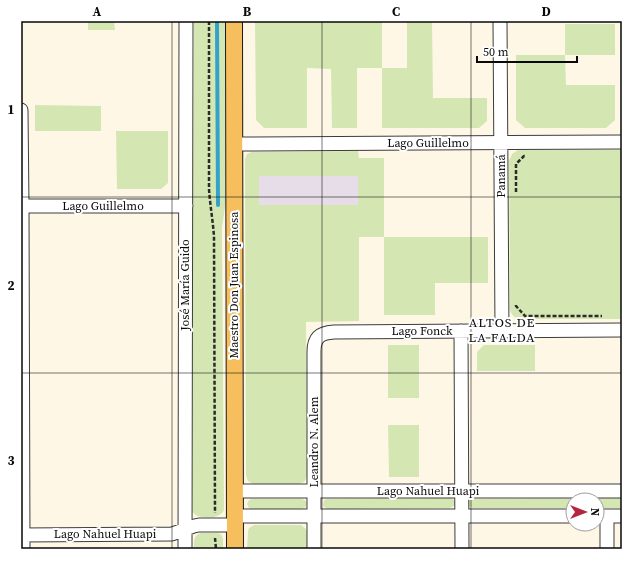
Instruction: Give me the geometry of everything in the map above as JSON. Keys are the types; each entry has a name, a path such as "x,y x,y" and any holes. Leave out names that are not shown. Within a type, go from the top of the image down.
{"main road":[{"name":"Maestro Don Juan Espinosa","path":"234,21 235,549"}],"street":[{"name":"José María Guido","path":"185,549 186,21"},
{"name":"Panamá","path":"500,21 502,331"},
{"path":"21,110 22,549"},
{"name":"Lago Guillelmo","path":"234,144 622,142"},
{"name":"Lago Guillelmo","path":"22,206 186,206"},
{"name":"Lago Fonck","path":"319,336 334,332 622,330"},
{"path":"461,331 462,549"},
{"name":"Leandro N. Alem","path":"314,549 314,352 316,341 319,336"},
{"name":"Lago Nahuel Huapi","path":"235,491 622,491"},
{"name":"Lago Nahuel Huapi","path":"22,535 168,534 199,525 215,525 235,521 314,516 565,516"},
{"path":"605,516 622,516"},
{"path":"604,532 607,549"}],"path":[{"path":"209,21 209,189 214,237 216,549"},
{"path":"516,196 516,164 524,156 531,156"},
{"path":"516,298 516,306 525,316 607,316"}],"shaded area":[{"path":"259,176 359,176 359,205 259,205"}],"green space":[{"path":"88,21 114,21 115,30 88,30"},
{"path":"194,21 227,21 227,193 222,228 224,510 219,515 208,517 197,516 192,512 191,506"},
{"path":"255,21 382,21 382,68 357,68 357,128 332,128 331,69 307,68 307,128 264,128 256,120"},
{"path":"407,21 432,21 433,98 487,98 487,121 479,128 382,128 382,68 407,68"},
{"path":"565,24 615,24 615,55 565,55"},
{"path":"516,55 565,55 566,85 615,85 615,120 606,128 525,128 516,120"},
{"path":"35,105 101,106 101,131 35,131"},
{"path":"116,131 168,131 168,183 161,189 117,189"},
{"path":"518,150 622,150 622,319 521,319 512,315 510,309 509,161 512,154"},
{"path":"358,151 359,158 384,158 384,237 359,237 359,321 306,322 307,474 305,481 298,484 253,484 248,481 246,475 245,159 247,154 252,152","holes":["259,176 358,176 358,205 259,205"]},
{"path":"384,237 488,237 488,283 435,283 435,315 384,315"},
{"path":"388,345 419,345 419,398 388,398"},
{"path":"484,345 535,345 535,371 477,371 477,352"},
{"path":"388,425 419,425 419,477 389,477"},
{"path":"451,498 455,504 450,508 327,509 323,505 324,500 327,499"},
{"path":"565,498 565,508 473,508 469,506 469,503 470,500"},
{"path":"605,498 622,498 622,508 605,508"},
{"path":"302,499 306,501 307,504 306,507 302,509 252,509 249,508 247,504 249,500"},
{"path":"254,525 301,525 307,531 307,549 247,549 248,531 249,528"},
{"path":"201,533 221,534 223,538 223,549 194,549 195,537"}],"waterway":[{"path":"217,21 218,205"}],"district":[{"name":"ALTOS DE LA FALDA","path":"502,330"}]}
